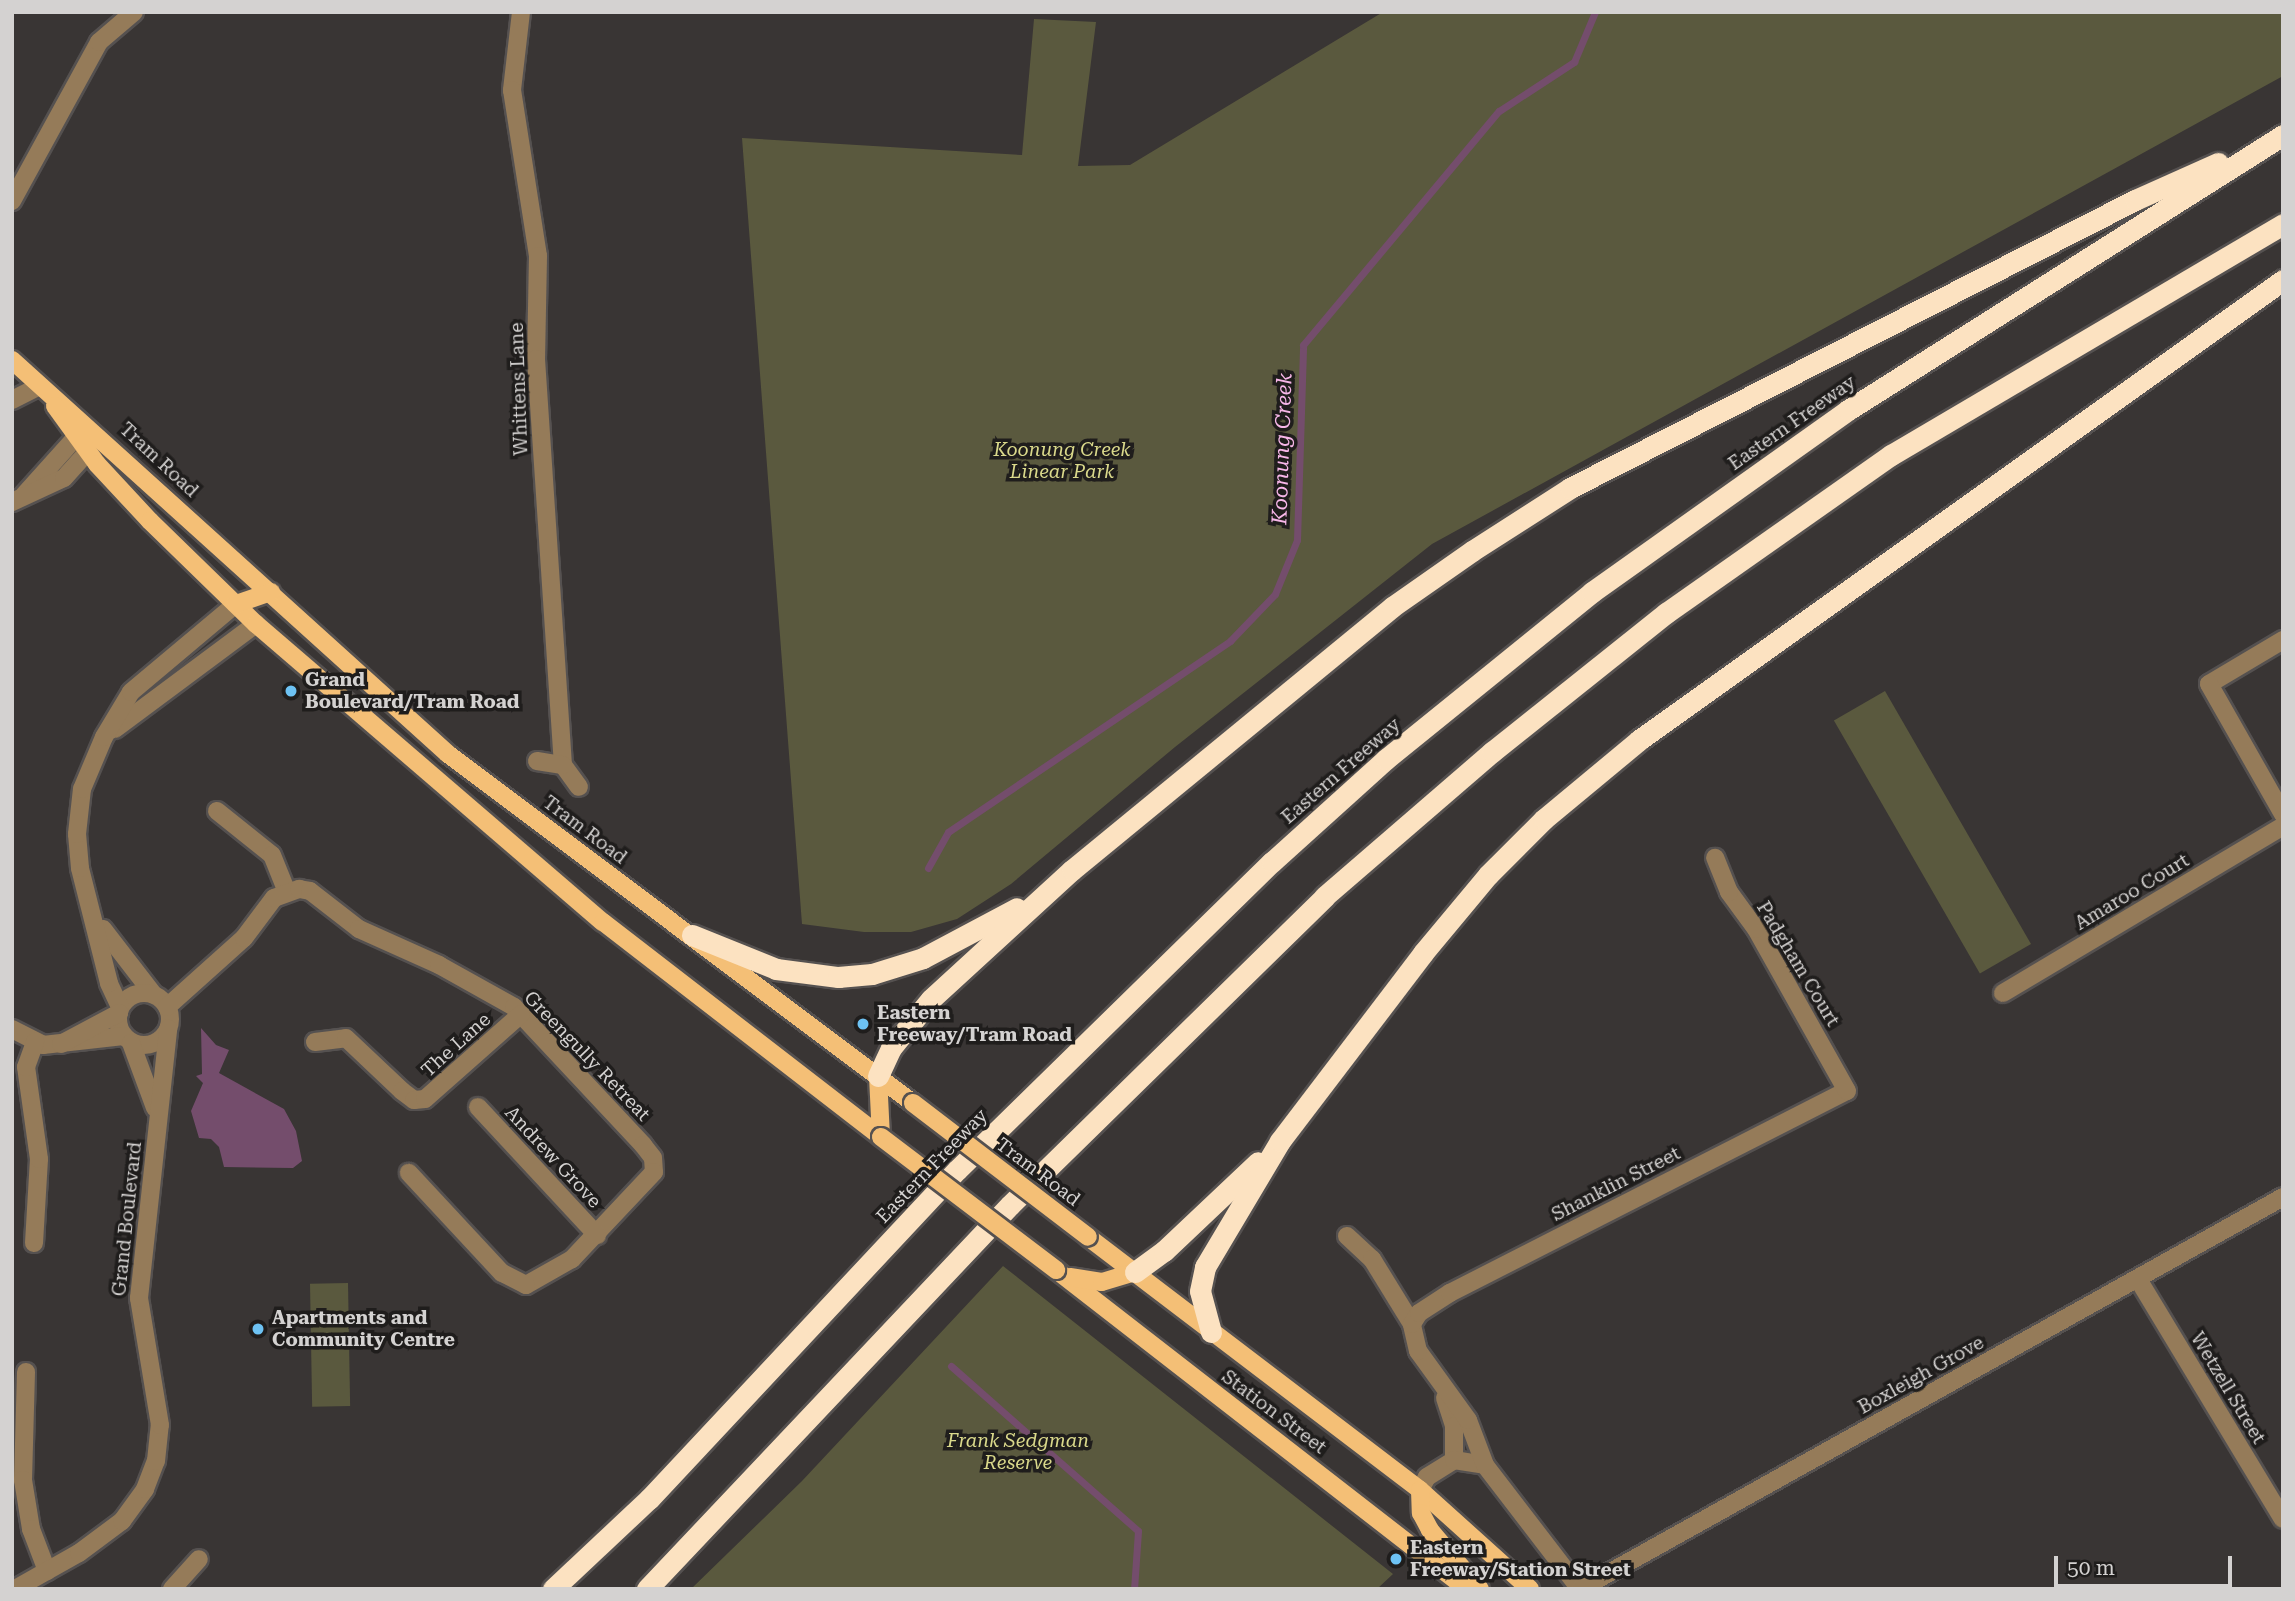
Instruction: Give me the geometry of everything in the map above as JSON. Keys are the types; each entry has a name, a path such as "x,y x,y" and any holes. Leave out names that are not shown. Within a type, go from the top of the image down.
{"highway":[{"path":"878,1076 891,1048 931,999 1072,870 1391,607 1570,488 2135,200 2282,136"},
{"name":"Eastern Freeway","path":"552,1589 649,1499 957,1170 1272,862 1386,759 1592,592 1848,410 2282,136"},
{"path":"648,1589 1010,1205 1325,896 1492,752 1665,613 1891,455 2283,224"},
{"path":"1211,1332 1200,1291 1205,1267 1280,1141 1480,885 1572,794 1639,740 2283,280"},
{"path":"691,935 746,960 809,976 872,974 955,944 1072,870"},
{"path":"1135,1272 1164,1251 1280,1141"}],"main road":[{"name":"Tram Road","path":"12,360 96,431 271,592 369,687 449,754 1135,1272"},
{"name":"Tram Road","path":"40,386 88,451 171,543 256,624 603,922 1056,1270"},
{"path":"77,436 96,431"},
{"path":"88,451 96,431"},
{"path":"236,604 271,592"},
{"path":"256,624 271,592"},
{"path":"878,1076 881,1137"},
{"path":"1056,1270 1089,1281 1113,1280 1135,1272"},
{"name":"Station Street","path":"1056,1270 1467,1589"},
{"name":"Station Street","path":"1135,1272 1420,1490 1530,1589"},
{"path":"1420,1490 1421,1513 1430,1530 1480,1589"}],"street":[{"path":"12,201 99,42 134,12"},
{"name":"Whittens Lane","path":"521,12 512,90 538,256 536,359 563,765"},
{"path":"12,400 40,386"},
{"path":"18,498 77,436"},
{"path":"18,498 64,478 88,451"},
{"path":"127,1040 120,1010 109,983 94,914 82,877 77,834 82,789 104,737 131,692 236,604"},
{"path":"104,737 256,624"},
{"path":"2283,640 2209,684 2283,814"},
{"path":"537,761 563,765 579,787"},
{"path":"161,1001 244,938 274,898 287,892 272,855 217,811"},
{"name":"Amaroo Court","path":"2003,993 2283,827"},
{"name":"Padgham Court","path":"1716,858 1729,892 1756,929 1847,1091"},
{"name":"Greengully Retreat","path":"287,892 310,891 359,929 496,995 521,1014 653,1158 654,1172 646,1184 597,1235 551,1274 526,1285 514,1282 409,1173"},
{"path":"12,1029 35,1042 61,1044 127,1040 153,1044 168,1029 161,1001 113,947 94,914"},
{"path":"61,1044 120,1010 135,994 161,1001"},
{"name":"The Lane","path":"316,1042 346,1038 402,1091 414,1100 425,1099 521,1014"},
{"name":"Grand Boulevard","path":"15,1589 122,1521 145,1489 156,1461 160,1425 139,1298 156,1166 157,1118 168,1029"},
{"name":"Grand Boulevard","path":"127,1040 157,1118"},
{"path":"34,1243 39,1159 26,1067 35,1042"},
{"name":"Shanklin Street","path":"1412,1324 1419,1313 1450,1293 1847,1091"},
{"name":"Andrew Grove","path":"478,1107 597,1235"},
{"name":"Boxleigh Grove","path":"1580,1589 2283,1197"},
{"path":"1347,1236 1372,1259 1412,1324 1418,1351 1443,1391 1468,1420 1485,1465 1580,1589"},
{"name":"Wetzell Street","path":"2138,1279 2283,1519"},
{"path":"26,1372 24,1492 31,1529 47,1571"},
{"path":"1443,1391 1454,1426 1454,1460"},
{"path":"1420,1490 1427,1477 1454,1460 1485,1465"},
{"path":"172,1589 199,1559"}],"green space":[{"name":"Koonung Creek Linear Park","path":"1383,12 2283,12 2283,76 1432,544 1175,747 1011,884 957,919 911,932 864,932 802,924 742,138 1022,155 1034,19 1096,22 1078,166 1130,165"},
{"path":"1885,691 2031,944 1980,973 1834,720"},
{"name":"Frank Sedgman Reserve","path":"1003,1266 1393,1574 1377,1589 691,1589 802,1481"},
{"path":"348,1283 350,1406 312,1407 310,1284"}],"shaded area":[{"path":"201,1028 216,1045 229,1050 219,1073 284,1109 296,1131 302,1161 293,1168 224,1167 219,1147 211,1139 199,1138 191,1111 203,1083 196,1076 202,1074"}],"waterway":[{"name":"Koonung Creek","path":"928,868 948,832 1230,641 1275,594 1297,540 1303,345 1499,111 1574,62 1595,12"},
{"name":"Koonung Creek","path":"951,1366 1138,1531 1134,1589"}],"place":[{"name":"Grand Boulevard/Tram Road","path":"291,691"},
{"name":"Eastern Freeway/Tram Road","path":"863,1024"},
{"name":"Apartments and Community Centre","path":"258,1329"},
{"name":"Eastern Freeway/Station Street","path":"1396,1559"}]}
